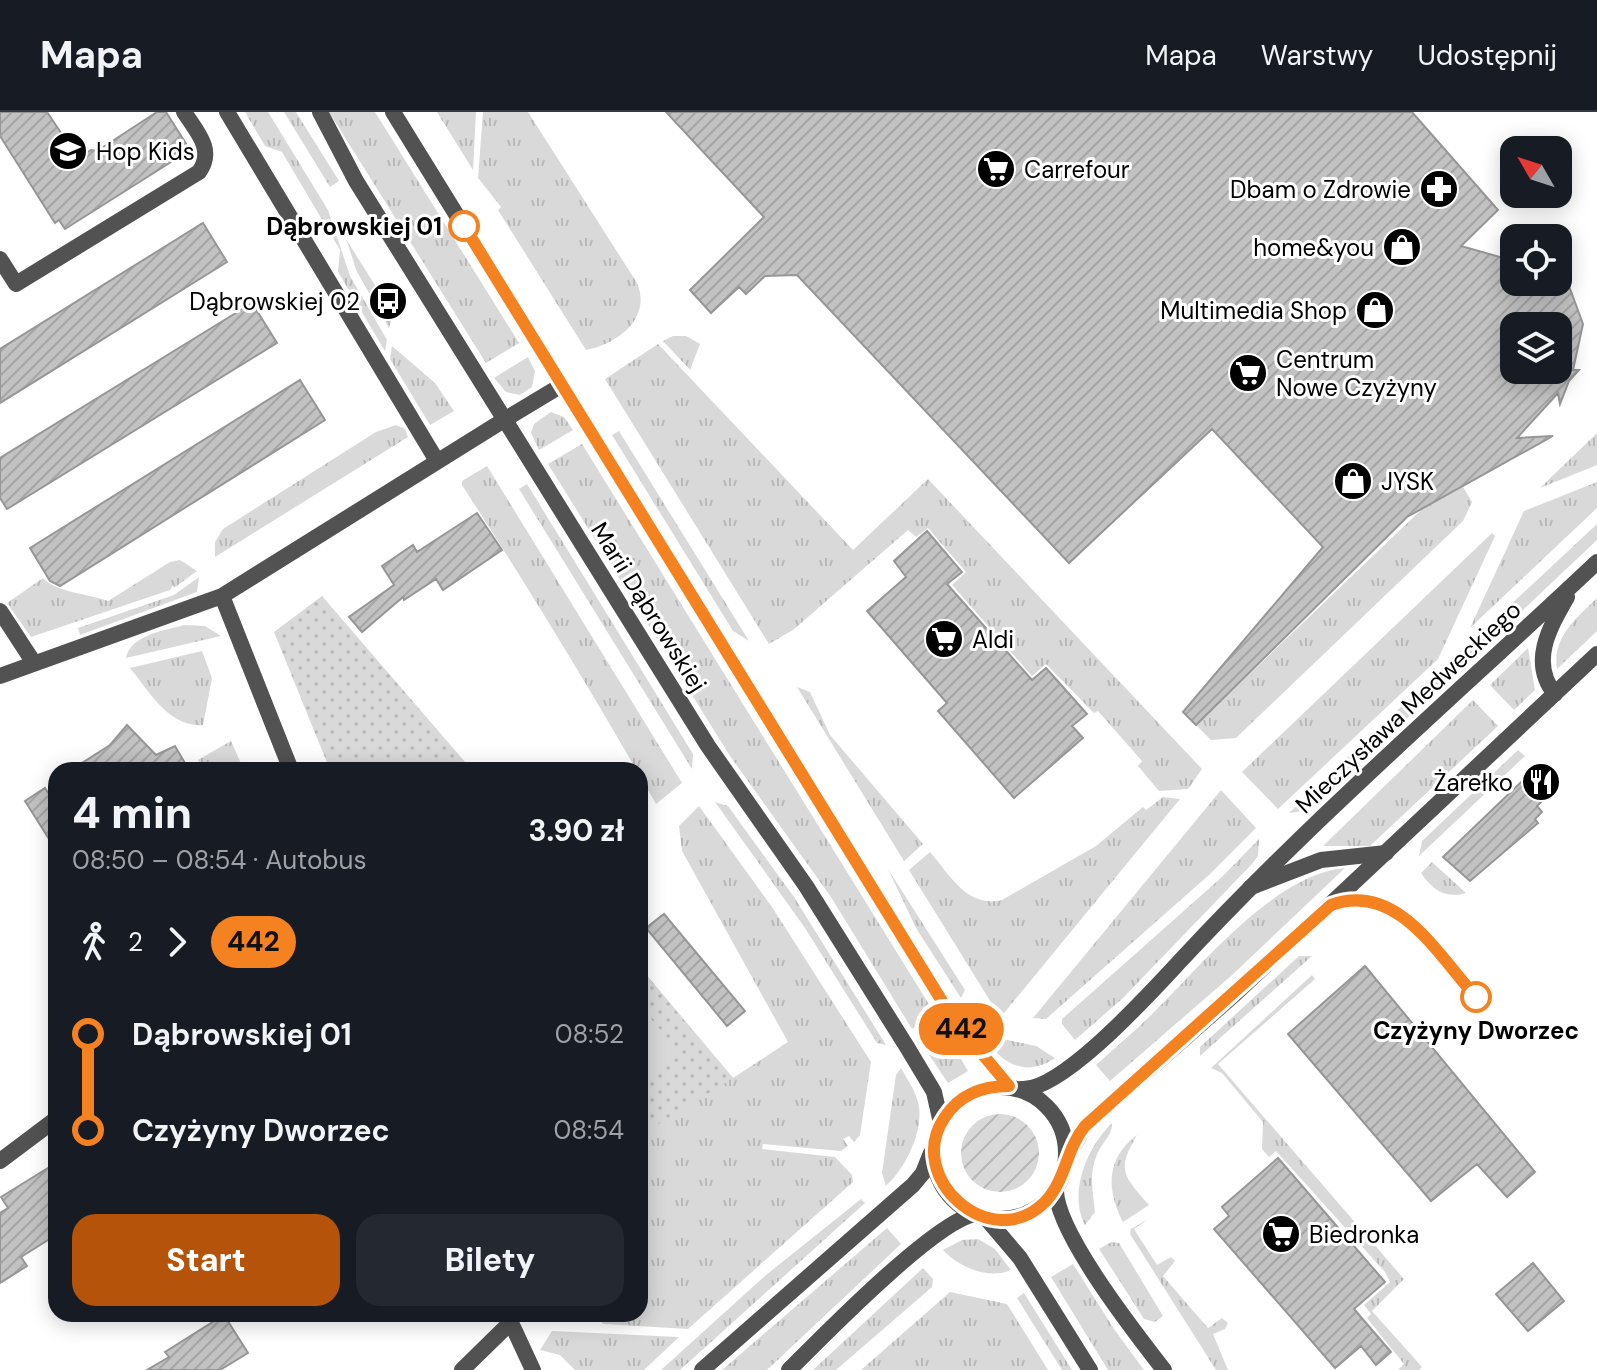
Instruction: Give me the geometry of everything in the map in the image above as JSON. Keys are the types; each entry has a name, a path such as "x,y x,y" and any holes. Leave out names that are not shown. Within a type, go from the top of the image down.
{"street":[{"path":"0,259 16,284 199,172 206,163 207,150 184,112"},
{"path":"227,112 437,461"},
{"name":"Marii Dąbrowskiej","path":"320,112 356,181 722,769 806,886 890,1020 934,1092 941,1123"},
{"name":"Marii Dąbrowskiej","path":"393,112 953,1019 1015,1088"},
{"path":"0,676 222,596 562,385"},
{"name":"Mieczysława Medweckiego","path":"1015,1088 1047,1084 1087,1052 1155,988 1251,887 1597,562"},
{"path":"1555,694 1545,679 1543,650 1552,624 1576,582"},
{"path":"222,596 288,762"},
{"path":"0,611 34,663"},
{"path":"789,1370 933,1238 962,1218 1011,1219 1029,1213 1056,1187 1068,1156 1085,1126 1386,853 1597,654"},
{"name":"Mieczysława Medweckiego","path":"1251,887 1321,860 1386,853"},
{"path":"702,1370 913,1185 927,1165 941,1123 953,1106 969,1094 1015,1088 1046,1104 1055,1114 1067,1138 1068,1156"},
{"path":"0,1161 48,1125"},
{"path":"933,1148 934,1164 944,1186 980,1216 1031,1275 1090,1370"},
{"path":"1056,1187 1059,1210 1079,1245 1121,1314 1164,1370"},
{"path":"462,1370 505,1322"},
{"path":"511,1322 533,1370"}],"green space":[{"path":"245,112 268,112 328,210 350,276 387,340 385,351 338,272 340,250 282,152 265,146"},
{"path":"284,112 296,112 339,181 330,187"},
{"path":"329,112 375,112 519,343 486,363"},
{"path":"437,112 476,112 473,170"},
{"path":"483,112 528,112 637,283 640,307 636,318 610,342 586,350 498,210 501,207 478,178"},
{"path":"346,239 393,314 389,328 357,272"},
{"path":"673,336 686,336 700,344 690,370 663,341"},
{"path":"658,344 853,550 928,479 1202,769 1188,789 1159,791 1138,766 1142,761 1098,711 1094,713 1046,664 1032,676 952,585 966,572 928,528 916,537 908,530 793,630 769,644 605,379"},
{"path":"392,346 435,383 454,411 430,425 390,359"},
{"path":"528,357 535,371 532,387 520,395 506,392 494,378"},
{"path":"551,412 564,417 573,430 539,450 531,433 534,424"},
{"path":"396,425 405,429 408,437 215,557 215,542 223,529 376,432"},
{"path":"619,431 749,641 733,631 612,435"},
{"path":"1597,433 1597,465 1540,488"},
{"path":"582,444 935,1014 912,1029 831,897 730,756 548,464"},
{"path":"487,466 682,783 656,804 648,790 648,762 632,762 462,481"},
{"path":"1597,482 1597,508 1470,628 1524,511"},
{"path":"527,484 693,754 692,769 519,489"},
{"path":"1463,487 1472,502 1463,521 1236,738 1211,740 1196,725 1421,510"},
{"path":"1597,524 1597,540 1468,662 1459,653"},
{"path":"1492,533 1495,536 1438,659 1278,809 1242,772"},
{"path":"180,560 197,571 174,588 173,585 170,590 31,637 7,603 43,578 64,590 108,601 170,562"},
{"path":"199,577 197,592 80,635 78,628 174,595"},
{"path":"322,596 465,762 327,762 274,632"},
{"path":"1597,598 1597,631 1557,669 1558,647 1567,629"},
{"path":"185,625 205,626 221,636 126,658 129,650 141,639"},
{"path":"1528,648 1535,690 1514,710 1490,685"},
{"path":"202,651 212,678 203,725 180,721 170,714 152,697 130,668"},
{"path":"1442,668 1451,677 1309,810 1289,813"},
{"path":"797,687 810,692 830,735 923,844 904,861"},
{"path":"1473,700 1498,726 1370,846 1323,846"},
{"path":"231,741 240,762 199,762"},
{"path":"1518,750 1525,756 1419,856 1422,841"},
{"path":"1221,790 1256,828 1210,874 1046,1019 1033,1018"},
{"path":"1163,797 1180,799 1004,1013 997,1012 909,870 930,852 969,895 990,901 1002,900 1096,846 1143,807 1146,810"},
{"path":"715,802 728,806 794,897 886,1045 877,1043 805,928"},
{"path":"699,806 772,907 871,1062 860,1135 854,1142 849,1136 843,1139 848,1146 841,1151 763,1144 762,1149 835,1157 852,1175 853,1182 688,1329 603,1324 602,1322 648,1322 648,977 733,1078 788,1042 682,851 679,826"},
{"path":"1259,839 1258,856 1251,865 1122,999 1075,1040 1062,1024 1062,1019 1222,877"},
{"path":"1432,862 1466,893 1446,894 1430,884 1421,873"},
{"path":"1345,868 1231,976 1110,1081 1096,1065 1244,922 1269,902 1294,885"},
{"path":"888,869 965,990 961,998 916,928"},
{"path":"1299,956 1312,956 1200,1056 1200,1047"},
{"path":"1312,975 1315,979 1218,1064 1404,1279 1372,1311 1422,1367 1419,1370 1398,1370 1404,1364 1367,1318 1371,1314 1364,1305 1390,1282 1385,1272 1276,1151 1269,1157 1262,1149 1263,1122 1222,1073 1211,1068"},
{"path":"648,977 733,1078 648,1130"},
{"path":"648,1015 681,1054 648,1082"},
{"path":"984,1035 1036,1046 1055,1058 1034,1067 1015,1065 998,1054"},
{"path":"949,1038 968,1071 948,1083 927,1052"},
{"path":"901,1068 917,1098 919,1124 907,1159 886,1186 882,1173 896,1075"},
{"path":"1000,1114 1015,1117 1032,1131 1039,1153 1036,1168 1022,1185 1000,1192 985,1189 968,1175 961,1153 964,1138 978,1121"},
{"path":"1112,1123 1095,1160 1092,1182 1095,1212 1085,1225 1080,1212 1079,1185 1088,1157"},
{"path":"1137,1135 1127,1156 1125,1172 1149,1205 1123,1222 1114,1198 1112,1175 1119,1154"},
{"path":"861,1199 865,1203 680,1370 661,1370 766,1275"},
{"path":"1147,1220 1134,1229 1157,1265 1171,1257 1175,1261 1163,1276 1208,1328 1222,1318 1228,1323 1225,1329 1213,1334 1228,1370 1216,1370 1130,1234 1131,1229"},
{"path":"887,1228 901,1244 767,1370 722,1370"},
{"path":"978,1239 995,1249 1011,1270 984,1273 957,1262 943,1250 962,1240"},
{"path":"1111,1242 1119,1243 1163,1316 1155,1322 1144,1319 1099,1249"},
{"path":"1073,1264 1144,1370 1108,1370 1051,1277"},
{"path":"923,1268 933,1279 932,1287 836,1370 813,1370"},
{"path":"950,1292 1007,1304 1048,1370 861,1370"},
{"path":"1024,1293 1072,1370 1062,1370 1017,1298"},
{"path":"552,1331 679,1337 644,1370 575,1370 560,1355 540,1350"}],"building":[{"path":"0,112 47,112 78,158 91,150 97,151 157,112 166,112 190,150 65,229 59,220 55,223 0,136"},
{"name":"Centrum Nowe Czyżyny","path":"666,112 1412,112 1498,210 1461,246 1500,257 1500,296 1572,294 1583,324 1573,370 1579,370 1572,378 1572,312 1500,312 1500,384 1568,384 1560,404 1558,393 1517,438 1553,436 1407,517 1196,725 1183,712 1323,547 1212,429 1069,563 797,275 765,276 746,294 739,287 711,313 690,290 764,217"},
{"path":"203,223 227,262 0,403 0,349"},
{"path":"252,303 277,343 7,509 0,498 0,458"},
{"path":"300,380 325,420 60,586 50,581 30,548"},
{"path":"477,513 502,550 443,590 436,579 404,600 403,597 362,632 349,617 394,585 382,566 413,545 417,552"},
{"name":"Aldi","path":"927,531 962,572 947,584 1032,680 1046,668 1087,714 1072,726 1083,738 1014,798 938,711 947,703 867,611 906,577 894,561"},
{"path":"127,725 156,755 175,746 184,762 83,762 110,745"},
{"path":"1540,764 1559,785 1537,806 1542,812 1535,819 1538,823 1470,881 1443,857"},
{"path":"45,788 48,793 48,837 25,801"},
{"path":"664,914 745,1011 727,1026 648,930 648,926"},
{"path":"1365,966 1535,1172 1507,1197 1477,1164 1431,1201 1288,1034"},
{"path":"1278,1158 1385,1282 1354,1309 1391,1352 1376,1365 1361,1346 1335,1368 1214,1229 1229,1216 1222,1207"},
{"path":"48,1168 48,1240 21,1257 27,1266 0,1283 0,1213 8,1208 1,1197"},
{"path":"1533,1263 1564,1301 1528,1331 1496,1294"},
{"path":"213,1322 228,1322 248,1353 220,1370 147,1370 169,1357 165,1352"}],"bus line":[{"name":"442","path":"464,226 953,1019 991,1069 1009,1086 987,1088 962,1099 947,1113 937,1132 933,1148 936,1170 944,1186 967,1210 986,1218 1002,1220 1029,1213 1045,1202 1060,1180 1071,1145 1085,1126 1331,905 1363,898 1390,906 1476,997"}],"place":[{"name":"Hop Kids","path":"68,151"},
{"name":"Carrefour","path":"996,169"},
{"name":"Dbam o Zdrowie","path":"1439,189"},
{"name":"Dąbrowskiej 01","path":"464,226"},
{"name":"home&you","path":"1402,247"},
{"name":"Dąbrowskiej 02","path":"388,301"},
{"name":"Multimedia Shop","path":"1375,310"},
{"name":"Centrum Nowe Czyżyny","path":"1248,373"},
{"name":"JYSK","path":"1353,481"},
{"name":"Aldi","path":"944,639"},
{"name":"Żarełko","path":"1541,782"},
{"name":"Czyżyny Dworzec","path":"1476,997"},
{"name":"Biedronka","path":"1281,1234"}]}
